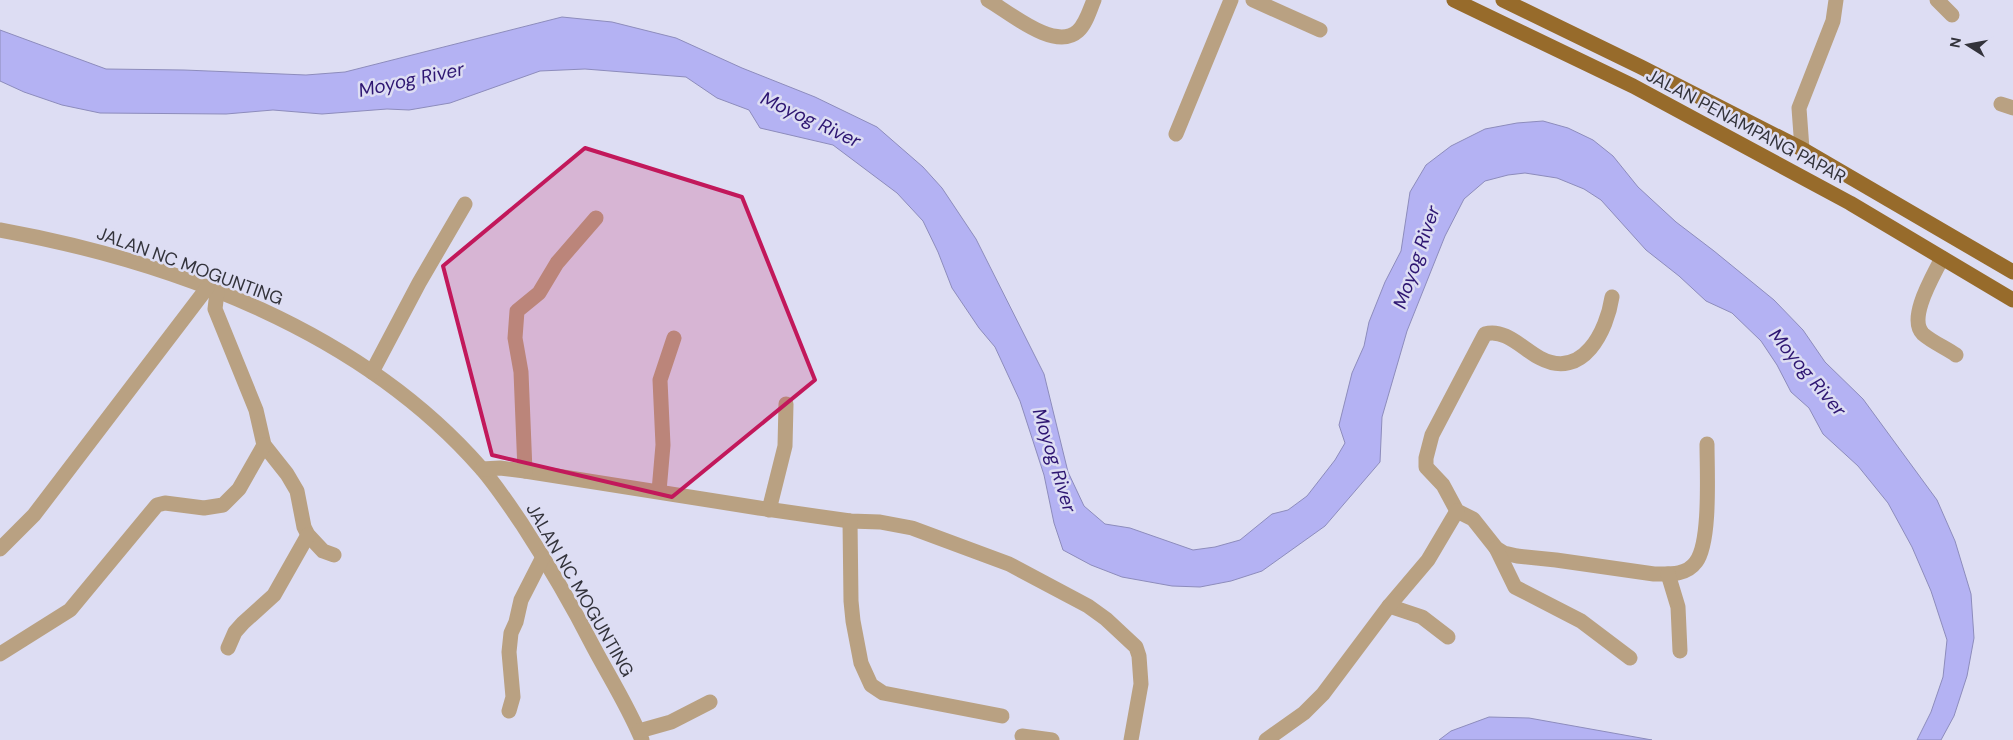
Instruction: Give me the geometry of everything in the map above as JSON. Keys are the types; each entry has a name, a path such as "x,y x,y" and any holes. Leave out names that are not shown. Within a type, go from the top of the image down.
{"main road":[{"name":"JALAN PENAMPANG PAPAR","path":"1454,0 1641,91 1850,203 2013,300"},
{"name":"JALAN PENAMPANG PAPAR","path":"1503,0 1802,149 2013,272"}],"street":[{"path":"988,0 1040,32 1051,37 1064,38 1078,31 1094,0"},
{"path":"1176,134 1231,0"},
{"path":"1253,0 1320,30"},
{"path":"1802,149 1799,108 1833,21 1836,0"},
{"path":"1937,0 1952,16"},
{"path":"372,372 419,283 465,204"},
{"path":"525,471 521,372 515,338 517,311 539,293 557,263 596,218"},
{"name":"JALAN NC MOGUNTING","path":"0,230 61,241 132,261 212,290 289,322 339,350 372,372 424,413 457,442 482,469 504,498 543,557 575,612 641,736"},
{"path":"1942,258 1918,313 1918,325 1923,333 1956,355"},
{"path":"212,290 214,309 256,410 264,445 287,474 297,491 304,526 308,536 324,551 334,555"},
{"path":"0,549 34,515 212,290"},
{"path":"1612,296 1610,311 1599,338 1589,352 1580,358 1566,362 1550,362 1500,334 1492,332 1485,334 1432,434 1426,458 1426,467 1442,485 1457,511 1473,519 1496,548 1515,587 1581,621 1630,658"},
{"path":"658,491 663,446 660,380 674,338"},
{"path":"770,510 781,466 786,404"},
{"path":"1496,548 1504,553 1517,556 1654,574 1681,573 1690,568 1700,554 1707,504 1707,444"},
{"path":"0,654 70,610 157,504 165,503 204,508 223,504 239,489 250,473 264,445"},
{"path":"482,469 500,468 525,471 770,510 850,521 880,522 912,528 1009,564 1072,597 1106,619 1136,647 1139,656 1141,684 1131,740"},
{"path":"1266,740 1304,713 1323,694 1389,606 1428,560 1457,511"},
{"path":"850,521 853,621 861,663 872,685 884,693 1002,716"},
{"path":"228,648 235,632 274,595 308,536"},
{"path":"509,711 513,697 510,652 511,633 516,622 521,600 543,557"},
{"path":"1668,574 1678,607 1680,651"},
{"path":"1389,606 1422,617 1448,637"},
{"path":"641,736 710,702"},
{"path":"1022,736 1052,740"}],"highlighted area":[{"path":"585,148 742,197 815,380 672,497 492,455 443,266"}],"water":[{"name":"Moyog River","path":"562,17 612,22 676,38 742,68 815,97 877,127 923,167 942,188 976,239 1044,374 1068,472 1084,506 1105,524 1130,528 1193,550 1215,547 1240,540 1272,514 1288,510 1307,496 1335,460 1345,443 1339,425 1352,373 1364,346 1369,322 1385,282 1401,251 1410,192 1426,165 1451,146 1485,129 1517,123 1543,121 1568,128 1593,140 1613,156 1638,187 1676,222 1774,300 1803,330 1825,362 1863,399 1937,500 1955,541 1971,594 1974,638 1967,676 1954,716 1941,740 1917,740 1931,712 1943,677 1947,640 1931,591 1912,547 1888,503 1858,466 1823,434 1809,408 1791,392 1777,365 1761,341 1732,313 1706,301 1679,276 1646,250 1601,200 1584,189 1557,178 1525,173 1508,175 1485,181 1464,199 1445,236 1407,331 1382,417 1380,462 1325,526 1262,571 1231,581 1200,587 1172,586 1122,577 1091,565 1063,550 1054,523 1044,475 1020,401 995,347 979,328 952,288 923,221 897,193 833,145 760,128 749,110 717,98 686,77 585,69 540,71 450,103 409,110 387,109 322,114 273,110 226,114 100,113 62,105 24,92 0,81 0,30 106,69 306,75 345,72"},
{"path":"1489,717 1529,718 1652,740 1439,740 1451,731"}]}
